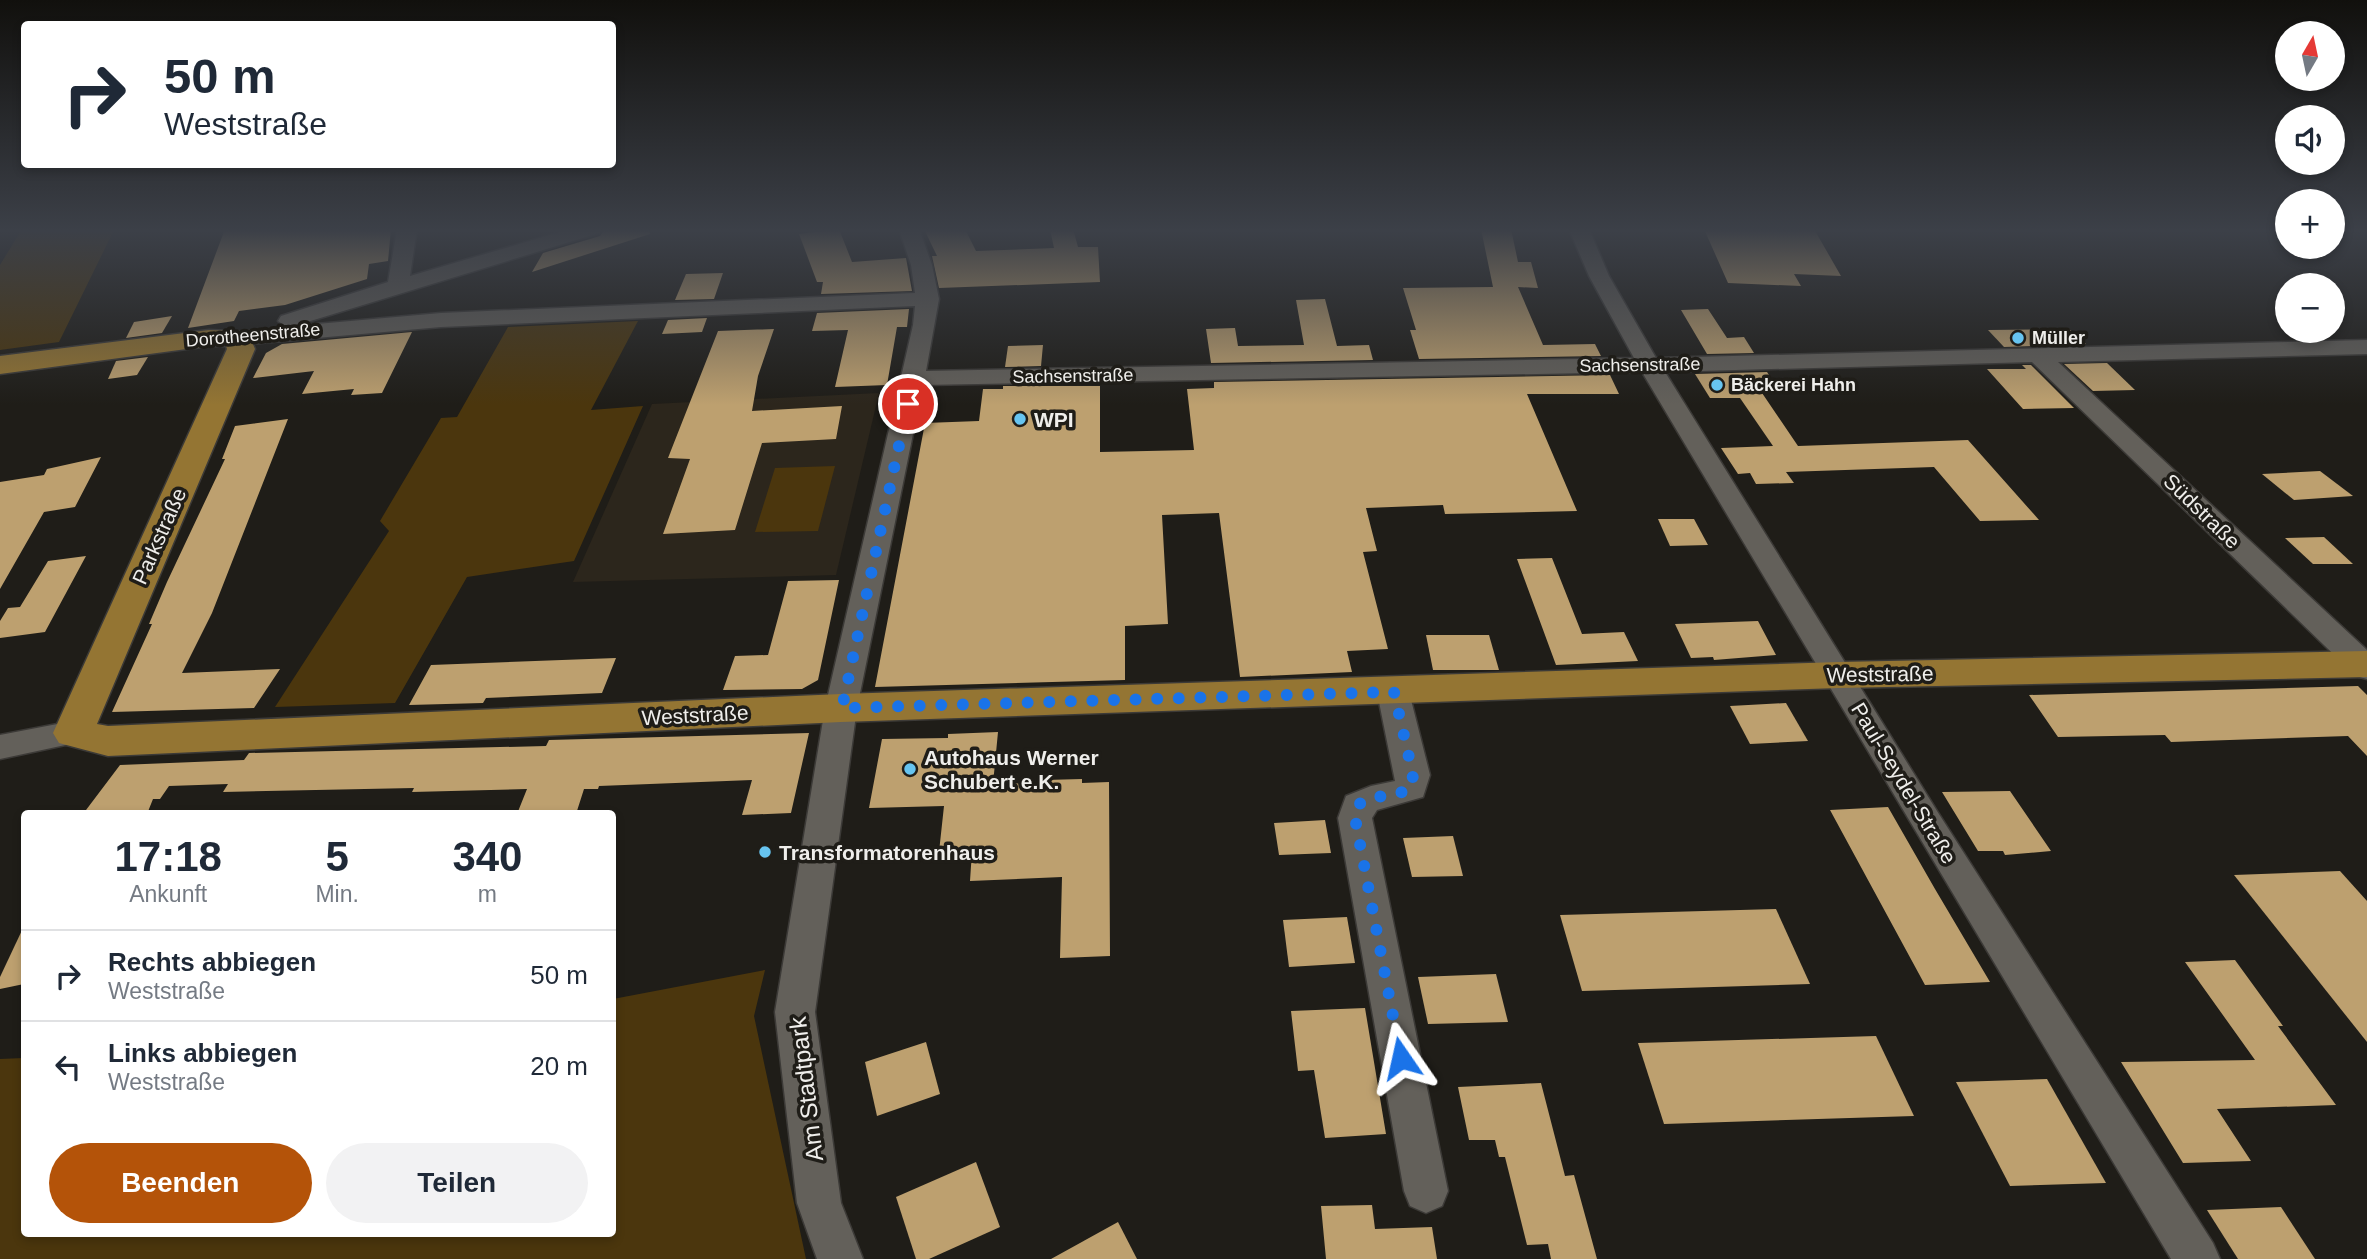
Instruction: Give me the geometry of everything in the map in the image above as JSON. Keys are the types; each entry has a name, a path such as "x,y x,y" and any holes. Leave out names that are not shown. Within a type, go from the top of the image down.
{"main road":[{"name":"Dorotheenstraße","path":"0,365 209,338 238,338"},
{"name":"Parkstraße","path":"73,733 241,349 238,338"},
{"name":"Weststraße","path":"73,733 108,741 842,708 1394,692 1839,675 2366,665"}],"street":[{"path":"238,338 392,288"},
{"name":"Am Stadtpark","path":"840,1259 819,1203 795,1012 842,708 914,379 928,299 926,288"},
{"name":"Paul-Seydel-Straße","path":"1606,288 1649,365 1925,820 2197,1259"},
{"path":"373,325 388,289"},
{"name":"Dorotheenstraße","path":"238,338 373,325 611,311 928,299"},
{"name":"Sachsenstraße","path":"914,379 1649,365 2367,347"},
{"name":"Südstraße","path":"2038,355 2366,665"},
{"path":"1394,692 1413,775 1411,788 1402,793 1370,796 1358,805 1355,818 1426,1191"},
{"name":"Weststraße","path":"0,747 73,733"}],"shaded area":[{"path":"0,288 86,288 59,342 0,350"},
{"path":"638,321 591,410 643,406 574,561 467,577 395,703 275,707 389,531 380,521 441,418 457,417 508,327"},
{"path":"879,393 836,575 573,582 652,404"},
{"path":"835,466 818,531 755,532 775,468"},
{"path":"765,970 754,1016 806,1259 0,1259 0,1059 21,1058 21,1237 616,1237 616,998"}],"building":[{"path":"203,288 339,288 285,305 239,311 234,321 188,328"},
{"path":"680,288 718,288 714,299 675,300"},
{"path":"822,288 911,288 912,291 821,294"},
{"path":"1403,288 1518,288 1543,345 1595,344 1601,356 1419,359 1410,330 1416,330"},
{"path":"1325,299 1337,346 1369,345 1373,360 1211,363 1206,329 1235,328 1238,346 1304,345 1296,300"},
{"path":"909,309 907,327 897,327 887,385 835,387 848,330 812,331 817,313"},
{"path":"1708,309 1727,338 1744,337 1754,353 1707,354 1681,310"},
{"path":"172,316 162,333 126,338 134,322"},
{"path":"707,318 702,332 662,334 668,320"},
{"path":"774,329 758,376 752,411 842,406 836,439 762,443 735,530 663,534 690,459 668,458 718,331"},
{"path":"2069,329 2086,344 2004,347 1988,330"},
{"path":"412,332 382,393 351,395 354,389 302,394 314,371 253,378 266,353 282,344"},
{"path":"1043,345 1041,366 1005,367 1008,346"},
{"path":"148,357 137,375 108,379 116,361"},
{"path":"2107,363 2135,390 2093,391 2064,364"},
{"path":"2022,365 2031,365 2074,408 2023,409 1987,369 2026,369"},
{"path":"1767,372 1779,390 1760,390 1798,446 1968,440 2039,520 1980,521 1934,467 1786,472 1794,483 1756,484 1750,473 1738,474 1721,448 1773,446 1740,398 1710,398 1695,374"},
{"path":"1610,375 1619,394 1527,394 1577,511 1445,514 1443,505 1366,508 1377,551 1363,552 1388,649 1347,651 1352,672 1240,677 1219,513 1162,515 1168,624 1125,626 1125,680 875,687 925,423 979,421 983,389 1003,389 1003,386 1100,386 1100,452 1194,450 1187,389 1214,388 1214,382"},
{"path":"288,419 212,613 182,673 280,669 254,708 112,712 152,624 149,624 167,582 225,459 222,459 235,426"},
{"path":"101,457 75,507 44,512 0,589 0,482 44,475 47,469"},
{"path":"2320,471 2353,496 2294,500 2262,474"},
{"path":"1658,519 1694,519 1708,545 1670,546"},
{"path":"2324,537 2353,564 2313,564 2285,538"},
{"path":"86,556 45,632 0,638 0,621 8,608 20,607 48,561"},
{"path":"1552,558 1582,634 1624,632 1638,661 1556,665 1517,559"},
{"path":"839,580 818,680 802,689 723,690 735,656 768,655 788,581"},
{"path":"1758,621 1776,655 1714,660 1713,657 1691,658 1675,624"},
{"path":"1426,635 1489,635 1499,670 1433,670"},
{"path":"616,658 602,693 486,698 483,703 409,705 431,665"},
{"path":"2358,686 2367,695 2367,756 2348,736 2171,742 2165,735 2058,737 2029,695"},
{"path":"1786,703 1808,741 1750,744 1730,706"},
{"path":"998,732 993,784 1082,779 1082,783 1109,782 1110,956 1060,958 1062,877 970,881 972,851 939,852 944,806 869,808 882,739 948,738 948,734"},
{"path":"809,733 791,813 742,815 752,780 599,786 598,789 584,789 577,810 519,810 527,789 412,792 414,788 223,792 228,784 169,786 160,799 153,799 149,810 86,810 120,765 244,760 249,753 546,746 549,740"},
{"path":"2010,791 2051,851 2005,855 2003,851 1978,851 1942,792"},
{"path":"1888,807 1990,982 1925,985 1830,810"},
{"path":"1325,820 1331,853 1279,855 1274,823"},
{"path":"1453,836 1463,876 1412,877 1403,838"},
{"path":"2340,871 2367,901 2367,1042 2234,875"},
{"path":"1776,909 1810,984 1582,991 1560,915"},
{"path":"1347,917 1355,963 1289,967 1283,920"},
{"path":"21,932 21,985 0,989 0,977"},
{"path":"2235,960 2283,1026 2278,1026 2336,1105 2217,1109 2251,1161 2183,1163 2121,1062 2255,1060 2185,962"},
{"path":"1496,974 1508,1022 1428,1024 1418,977"},
{"path":"1365,1008 1386,1134 1325,1138 1314,1070 1298,1071 1291,1011"},
{"path":"1876,1036 1914,1116 1664,1124 1638,1043"},
{"path":"926,1042 940,1094 877,1116 865,1062"},
{"path":"2047,1079 2106,1183 2010,1186 1956,1082"},
{"path":"1541,1083 1565,1176 1574,1175 1597,1259 1551,1259 1548,1244 1527,1245 1505,1157 1499,1157 1495,1140 1469,1140 1458,1087"},
{"path":"976,1162 1000,1227 929,1259 916,1259 896,1197"},
{"path":"1372,1205 1375,1229 1432,1227 1437,1259 1326,1259 1321,1206"},
{"path":"2281,1207 2315,1259 2238,1259 2207,1210"},
{"path":"1118,1222 1137,1259 1051,1259"}],"place":[{"name":"Müller","path":"2018,338"},
{"name":"Bäckerei Hahn","path":"1717,385"},
{"name":"WPI","path":"1020,419"},
{"name":"Autohaus Werner Schubert e.K.","path":"910,769"},
{"name":"Transformatorenhaus","path":"765,852"}],"route":[{"path":"908,404 842,708 1394,692 1413,775 1411,788 1402,793 1370,796 1358,805 1355,818 1401,1058"}]}
